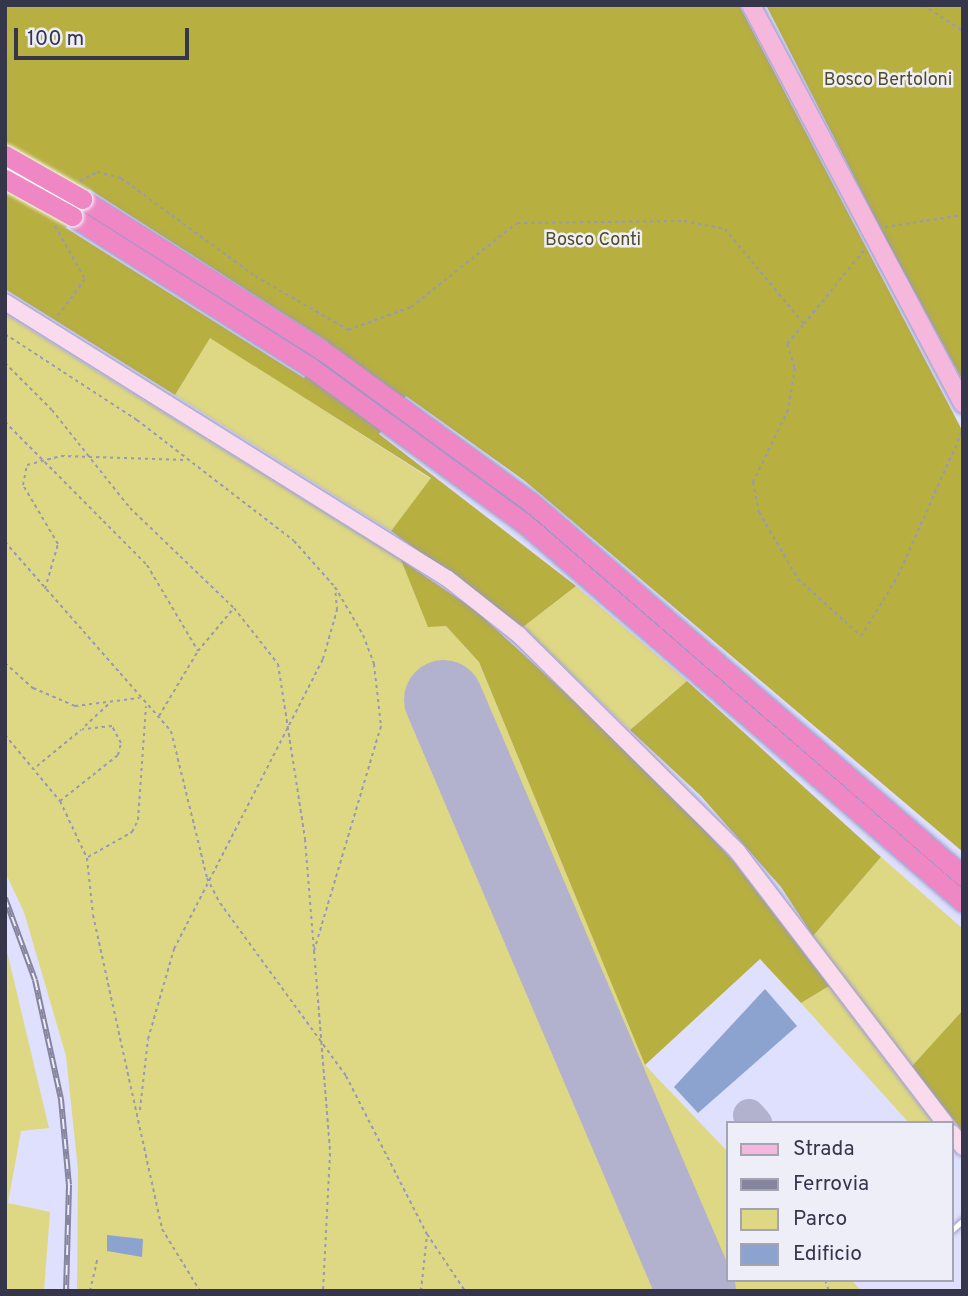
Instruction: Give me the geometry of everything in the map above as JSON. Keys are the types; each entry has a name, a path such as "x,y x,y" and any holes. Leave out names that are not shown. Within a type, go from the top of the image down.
{"highway":[{"path":"5,155 80,191 322,350 532,503 963,876"},
{"path":"5,179 64,220 310,368 388,421 524,523 963,902"}],"main road":[{"path":"751,5 873,240 963,404"},
{"path":"5,302 448,579 519,635 737,851 943,1121"}],"path":[{"path":"923,5 963,32"},
{"path":"80,191 97,172 121,178 225,256 336,327 358,329 411,307 517,223 556,221 684,221 725,229 804,324"},
{"path":"963,215 888,223 787,344 795,368 788,410 753,482 759,512 797,579 861,636 898,576 963,429"},
{"path":"50,329 85,279 58,241 64,220"},
{"path":"5,339 6,334 187,460 294,541 335,587 374,663 380,726 313,952"},
{"path":"5,363 130,508 234,608 278,664 290,724 330,1153 323,1291"},
{"path":"5,422 147,565 198,651"},
{"path":"45,589 58,544 23,485 27,465 39,458 187,460"},
{"path":"5,542 159,717 178,743 207,878 252,951 319,1037 384,1144 426,1234 465,1291"},
{"path":"139,1115 162,989 207,878 290,724 333,633 335,587"},
{"path":"159,717 198,651 234,608"},
{"path":"5,663 53,700 110,702 140,698"},
{"path":"36,767 110,702"},
{"path":"87,858 132,832 138,820 146,704"},
{"path":"60,801 118,755 121,743 112,726 82,729"},
{"path":"5,735 36,767 60,801 87,858 93,915 162,1229 200,1291"},
{"path":"421,1291 426,1234"},
{"path":"90,1291 97,1260"}],"green space":[{"name":"Bosco Conti","path":"5,5 739,5 963,432 963,852 525,481 406,396 379,434 576,586 523,627 391,531 431,478 210,338 175,395 5,289","holes":["89,189 328,342 304,378 66,228"]},
{"name":"Bosco Bertoloni","path":"766,5 963,5 963,381 886,239"},
{"path":"5,314 401,560 428,626 446,626 479,662 645,1065 726,1150 726,1282 853,1282 862,1291 77,1291 78,1170 66,1056 24,912 5,872"},
{"path":"210,337 431,479 391,531 175,395"},
{"path":"401,560 475,610 647,768 734,862 829,986 801,1003 760,959 645,1065 479,662 446,626 428,627"},
{"path":"576,586 687,681 630,730 523,627"},
{"path":"687,681 881,857 813,936 781,887 701,796 630,730"},
{"path":"881,857 963,929 963,1010 912,1066 813,936"},
{"path":"5,943 49,1128 21,1131 8,1203 50,1212 44,1291 5,1291"},
{"path":"829,986 931,1121 907,1121 801,1003"},
{"path":"963,1010 963,1132 912,1066"}],"building":[{"path":"765,989 797,1026 698,1113 674,1087"},
{"path":"107,1235 143,1239 142,1257 107,1251"}],"taxiway":[{"path":"749,1115 754,1121"}],"runway":[{"path":"443,699 696,1291"}],"railway":[{"path":"5,898 35,980 61,1099 69,1185 66,1291"}]}
